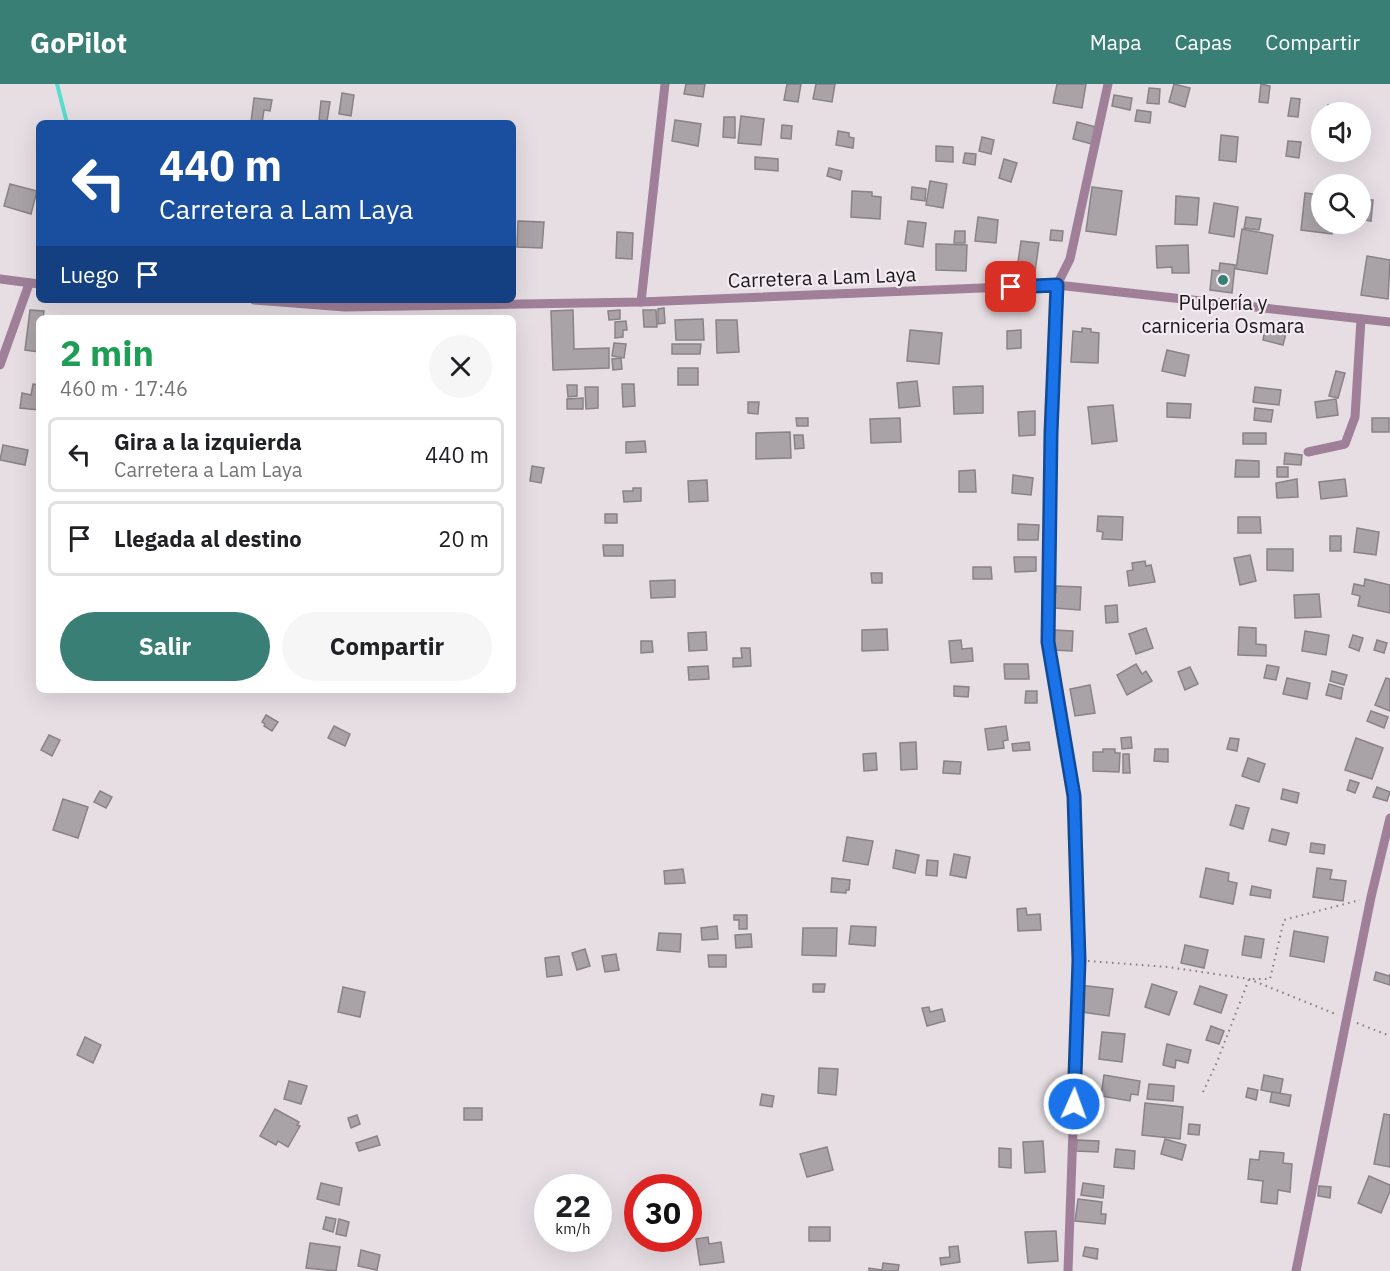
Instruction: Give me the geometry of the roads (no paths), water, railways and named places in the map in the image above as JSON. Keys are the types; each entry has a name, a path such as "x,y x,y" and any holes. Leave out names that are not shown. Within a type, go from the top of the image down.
{"street":[{"path":"641,302 665,84"},
{"path":"1068,1271 1079,960 1074,796 1048,642 1051,433 1057,285 1070,259 1106,102 1108,84"},
{"path":"0,279 34,284 0,365"},
{"name":"Carretera a Lam Laya","path":"293,303 345,307 641,302 1057,285 1390,322"},
{"path":"1308,452 1345,444 1355,417 1360,319"},
{"path":"1296,1271 1371,897 1390,818"}],"waterway":[{"path":"57,84 66,120"}],"place":[{"name":"Pulpería y carniceria Osmara","path":"1223,280"}]}
